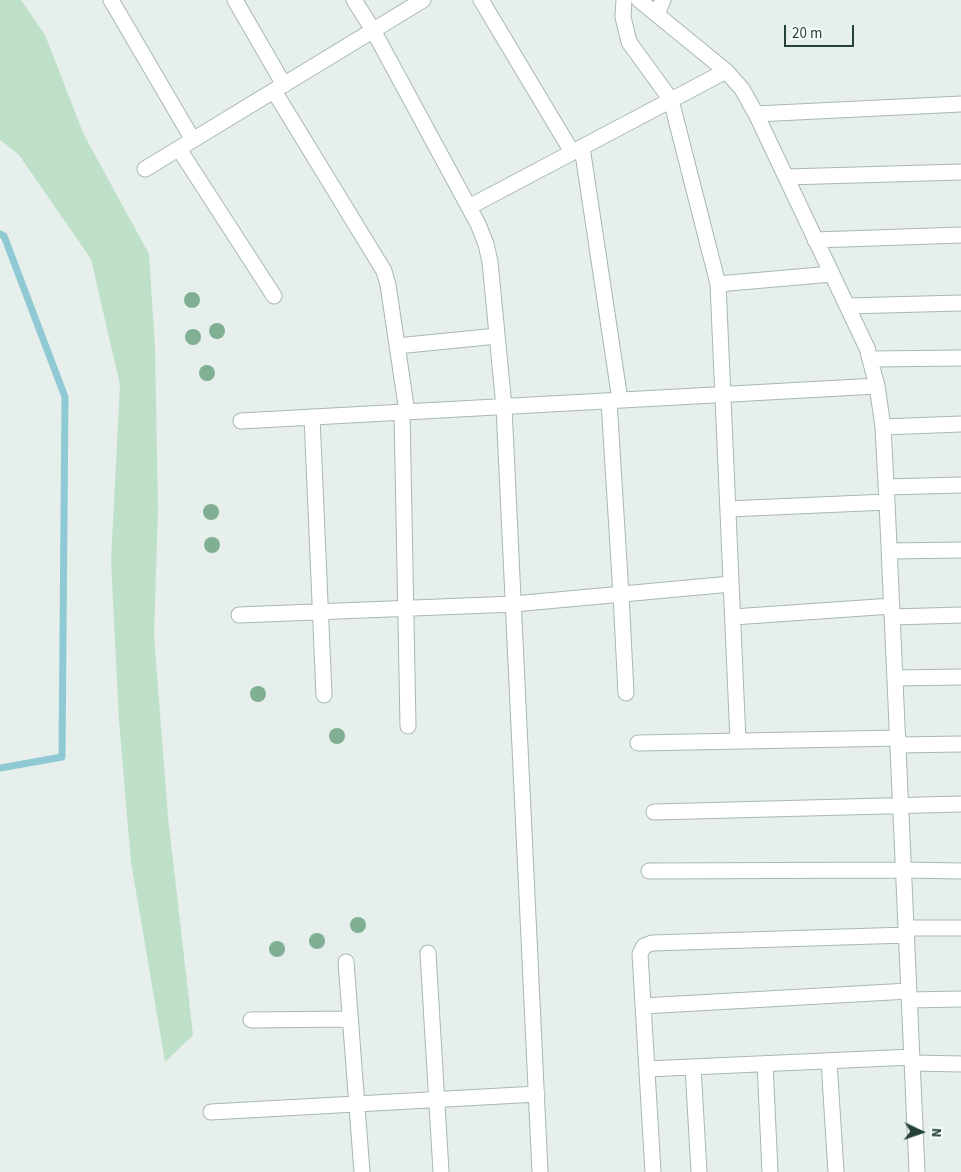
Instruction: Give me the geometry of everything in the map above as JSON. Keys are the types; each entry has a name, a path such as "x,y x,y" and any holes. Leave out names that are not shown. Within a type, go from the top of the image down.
{"street":[{"path":"111,0 192,140"},
{"path":"235,0 279,88 384,270 388,285 404,412 408,726"},
{"path":"354,0 373,30 469,207 486,244 490,262 504,407 540,1172"},
{"path":"145,169 423,0"},
{"path":"481,0 577,150 614,401 626,693"},
{"path":"624,0 623,17 629,42 670,100 718,284 738,741"},
{"path":"639,0 726,71 742,89 786,177 871,360 883,427 887,494 917,1172"},
{"path":"656,14 663,0"},
{"path":"469,207 726,71"},
{"path":"756,114 961,104"},
{"path":"178,148 274,296"},
{"path":"786,177 961,172"},
{"path":"815,240 961,234"},
{"path":"718,284 832,274"},
{"path":"847,306 961,303"},
{"path":"397,346 497,336"},
{"path":"871,360 961,358"},
{"path":"241,421 877,386"},
{"path":"312,417 324,695"},
{"path":"883,427 961,424"},
{"path":"728,508 887,494 961,485"},
{"path":"890,551 961,550"},
{"path":"240,615 514,604 731,584"},
{"path":"733,617 892,612 961,615"},
{"path":"895,678 961,677"},
{"path":"638,743 738,741 961,744"},
{"path":"654,812 961,804"},
{"path":"650,871 961,871"},
{"path":"653,1172 640,954 644,946 652,943 961,928"},
{"path":"428,953 441,1172"},
{"path":"346,962 362,1172"},
{"path":"643,1006 910,995 961,999"},
{"path":"251,1020 350,1019"},
{"path":"647,1069 829,1061 912,1060 961,1064"},
{"path":"829,1061 836,1172"},
{"path":"765,1064 770,1172"},
{"path":"693,1067 698,1172"},
{"path":"211,1112 537,1094"}],"green space":[{"path":"0,0 21,0 45,35 84,135 149,254 155,347 158,509 154,636 168,817 193,1035 165,1062 131,862 119,721 111,561 120,385 91,259 19,155 0,140"}],"waterway":[{"path":"0,234 4,236 65,397 62,757 0,768"}]}
